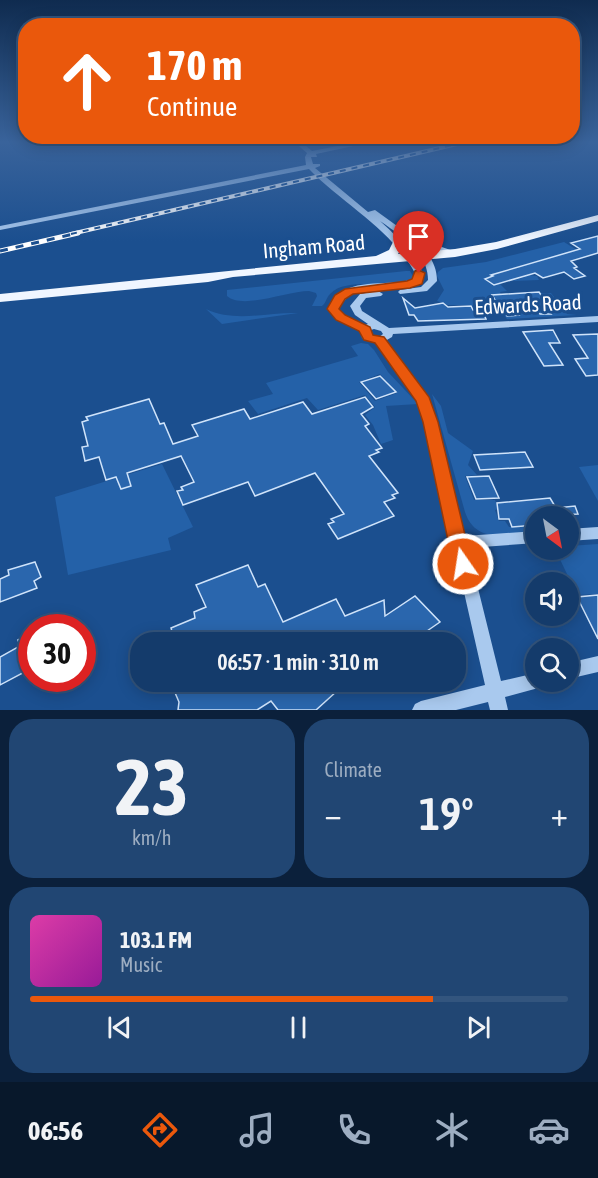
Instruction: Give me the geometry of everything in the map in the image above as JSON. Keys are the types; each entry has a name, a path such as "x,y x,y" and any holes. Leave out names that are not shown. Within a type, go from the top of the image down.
{"main road":[{"name":"Ingham Road","path":"208,278 226,280 275,278 421,261 497,245 598,218"},
{"name":"Ingham Road","path":"0,298 208,278 233,273 369,262 485,257 598,226"},
{"path":"369,262 394,252 398,243"}],"street":[{"path":"0,228 274,174"},
{"path":"319,174 421,261"},
{"path":"323,174 408,239 433,276 424,288 366,295 356,302 355,309 381,332 423,400 431,422 457,543 496,702"},
{"path":"364,206 433,247 455,253"},
{"name":"Edwards Road","path":"421,261 420,278 415,283 357,289 345,293 336,301 333,309 337,315 366,329 381,332 598,319"},
{"path":"579,534 598,533"},
{"path":"457,543 525,538"},
{"path":"579,668 598,664"},
{"path":"421,710 496,702 525,687"}],"shaded area":[{"path":"564,242 577,250 523,265 528,275 537,276 539,280 512,281 525,277 512,268 484,279 491,284 499,283 507,291 500,292 501,294 551,293 567,314 577,315 507,319 492,297 477,301 480,307 474,308 472,305 448,305 437,301 444,290 437,276 443,268 486,262"},
{"path":"410,271 414,278 405,282 359,284 338,288 330,294 322,306 312,306 317,296 316,293 309,291 254,301 234,300 227,296 227,290"},
{"path":"206,309 240,316 298,313 222,324"},
{"path":"361,343 368,344 388,372 418,404 386,406 393,440 381,444 373,425 365,415 375,407 365,395 318,410 307,398 258,414 248,401 273,394 266,383 358,356 351,346","holes":["380,374 397,393 375,401 359,382"]},
{"path":"432,394 441,406 448,433 473,451 468,465 477,475 465,476 474,500 495,500 499,509 495,510 499,521 505,521 509,527 525,526 525,533 504,535 485,533 470,522 465,512"},
{"path":"162,464 193,527 168,538 171,550 68,575 55,497"},
{"path":"598,465 598,501 579,467"},
{"path":"598,544 598,594 579,595 579,572 566,572 560,560 579,560 579,545"}],"building":[{"path":"598,236 598,253 571,261 577,267 574,268 585,276 574,279 564,272 543,278 535,273 494,285 485,279 493,276 491,275 580,249 571,243"},
{"path":"539,292 550,308 547,309 551,314 540,314 536,309 515,310 519,315 507,316 492,295"},
{"path":"403,298 415,308 443,303 448,307 471,306 473,310 482,310 486,319 418,321 414,315 409,315"},
{"path":"553,330 560,343 549,343 563,365 544,366 523,332"},
{"path":"598,334 598,375 586,376 575,359 588,358 573,335"},
{"path":"380,376 396,392 376,399 361,382"},
{"path":"365,397 373,407 361,414 369,424 365,426 382,448 376,450 379,452 369,456 398,493 392,495 395,498 384,502 394,516 338,539 328,524 334,522 331,519 344,514 315,473 255,496 248,482 183,505 177,491 183,490 181,487 194,482 181,456 127,473 131,486 121,489 116,477 106,480 99,457 85,461 82,447 88,446 82,422 88,420 86,417 149,399 160,424 164,423 173,444 198,436 192,425 244,409 250,419 303,402 312,414"},
{"path":"525,452 533,467 480,470 474,455"},
{"path":"489,476 499,498 476,499 467,477"},
{"path":"550,498 555,506 525,506 525,526 512,527 509,519 499,519 497,503"},
{"path":"35,562 41,577 34,581 37,588 0,602 0,579 9,575 8,570"},
{"path":"248,565 258,587 265,584 283,622 336,599 345,616 384,600 385,616 415,596 440,622 426,632 172,632 171,628 195,618 194,612 206,607 196,585"},
{"path":"598,595 598,639 579,601 579,597"},
{"path":"18,647 18,675 0,685 0,657"},
{"path":"175,692 336,692 316,710 278,710 271,701 257,710 178,710 179,702"}],"railway":[{"path":"71,234 328,174"},
{"path":"0,251 78,233"}],"route":[{"path":"419,273 420,279 410,285 350,291 336,301 333,309 340,318 366,329 364,331 368,338 379,340 423,400 431,422 463,564"}]}
